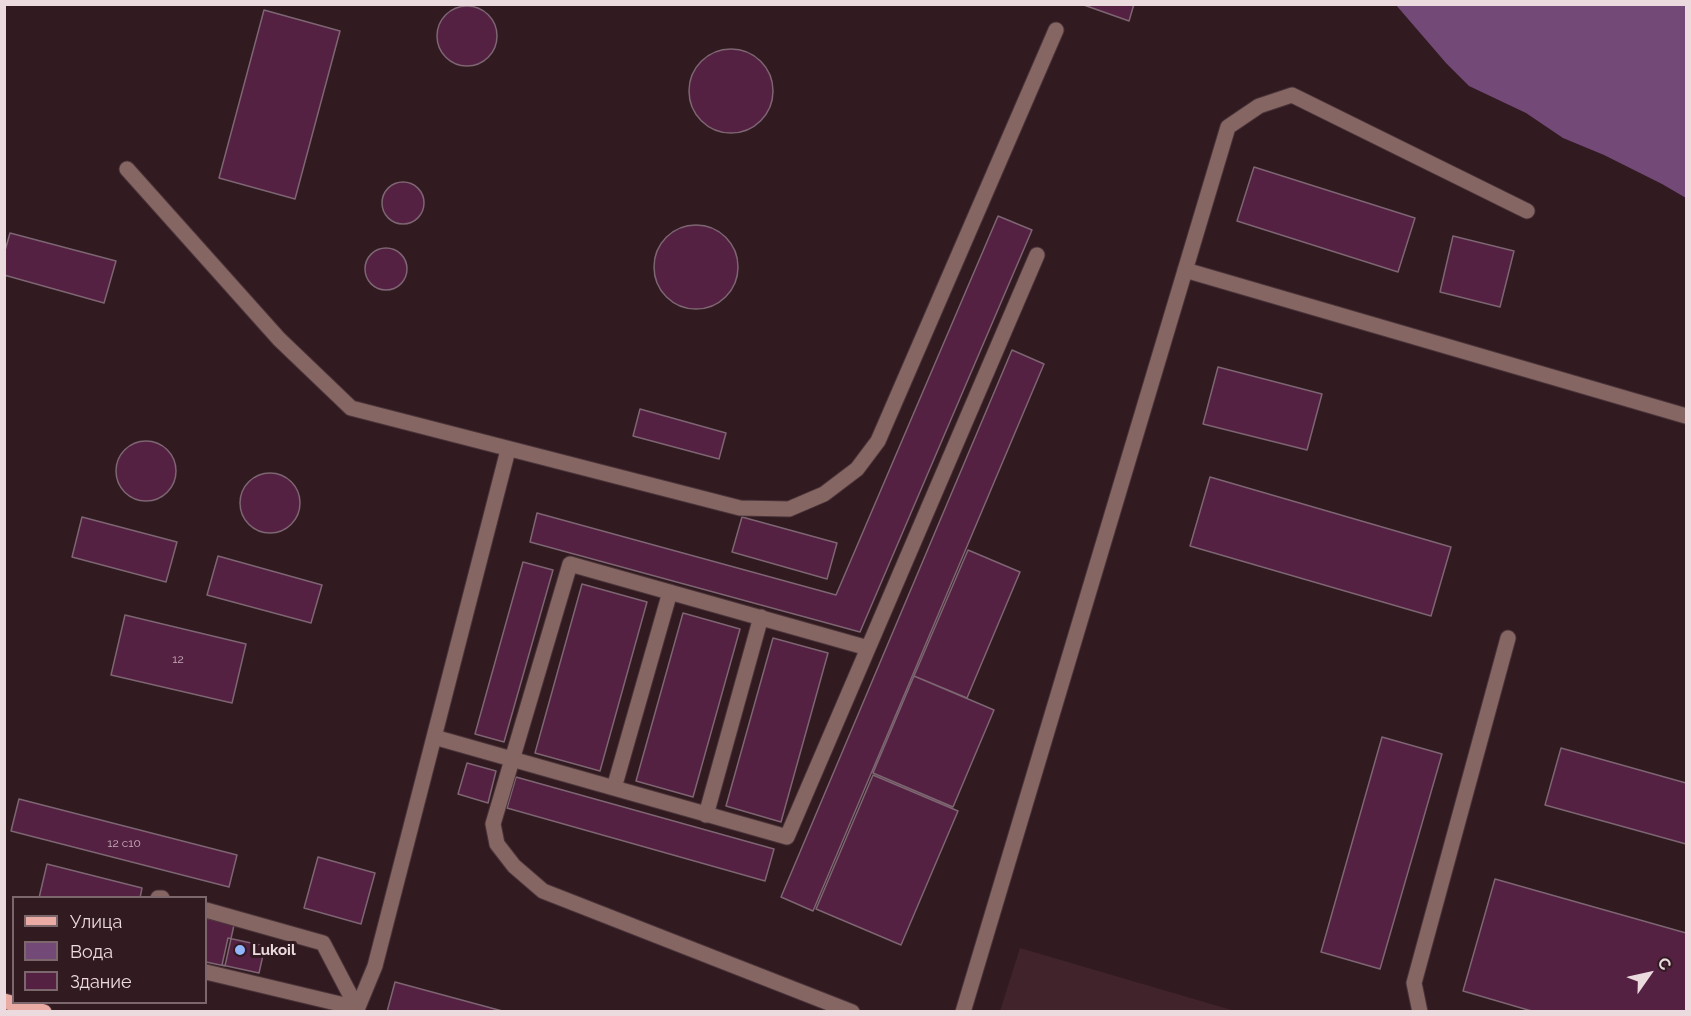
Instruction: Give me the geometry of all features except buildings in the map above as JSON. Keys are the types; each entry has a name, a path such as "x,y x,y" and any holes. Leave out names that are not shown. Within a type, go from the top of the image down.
{"main road":[{"path":"16,1004 44,1011"}],"lane":[{"path":"127,169 279,339 351,408 740,508 789,509 824,494 857,469 878,441 1056,30"},
{"path":"963,1011 1228,127 1259,106 1292,95 1527,211"},
{"path":"434,737 787,837 1037,255"},
{"path":"1185,270 1686,416"},
{"path":"356,1010 375,966 508,450"},
{"path":"852,1011 543,891 514,866 497,844 493,824 570,564 868,648"},
{"path":"614,788 670,592"},
{"path":"706,814 761,617"},
{"path":"1420,1011 1414,983 1508,638"},
{"path":"207,910 323,943 356,1010"},
{"path":"207,972 356,1010"}],"shaded area":[{"path":"1020,948 1235,1011 1000,1011"}],"water":[{"path":"1396,5 1686,5 1686,198 1604,155 1563,138 1526,113 1469,86"}],"place":[{"name":"Lukoil","path":"240,950"}]}
